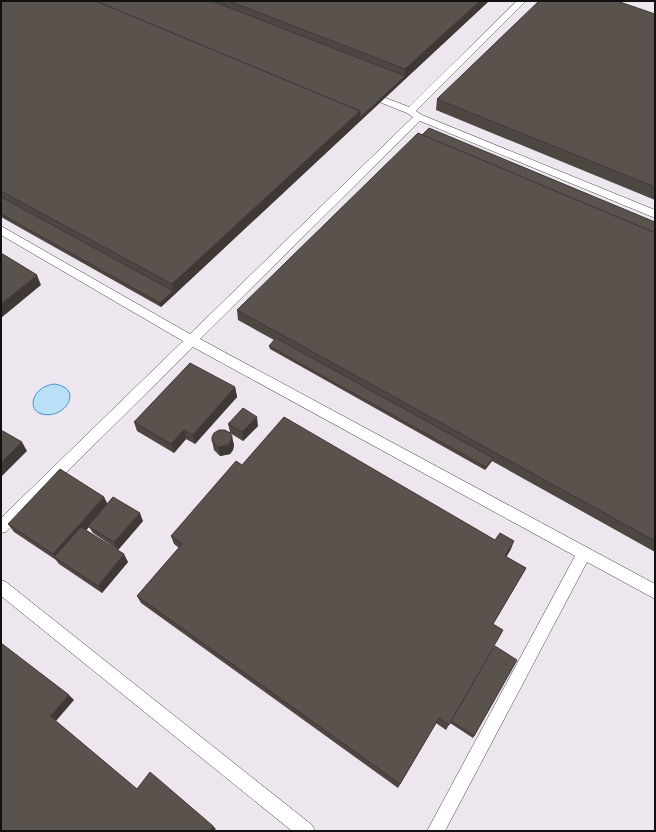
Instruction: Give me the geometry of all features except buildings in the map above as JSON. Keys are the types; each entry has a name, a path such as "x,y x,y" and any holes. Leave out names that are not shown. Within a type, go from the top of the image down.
{"lane":[{"path":"1,527 191,340 415,114 522,1"},
{"path":"360,90 655,214"},
{"path":"1,230 191,340 655,592"},
{"path":"436,831 584,553"},
{"path":"1,587 306,831"}],"shaded area":[{"path":"1,1 655,1 655,831 1,831"}],"water":[{"path":"54,384 63,387 68,391 70,397 68,403 58,412 50,415 42,414 35,410 33,404 35,396 43,388"}]}
